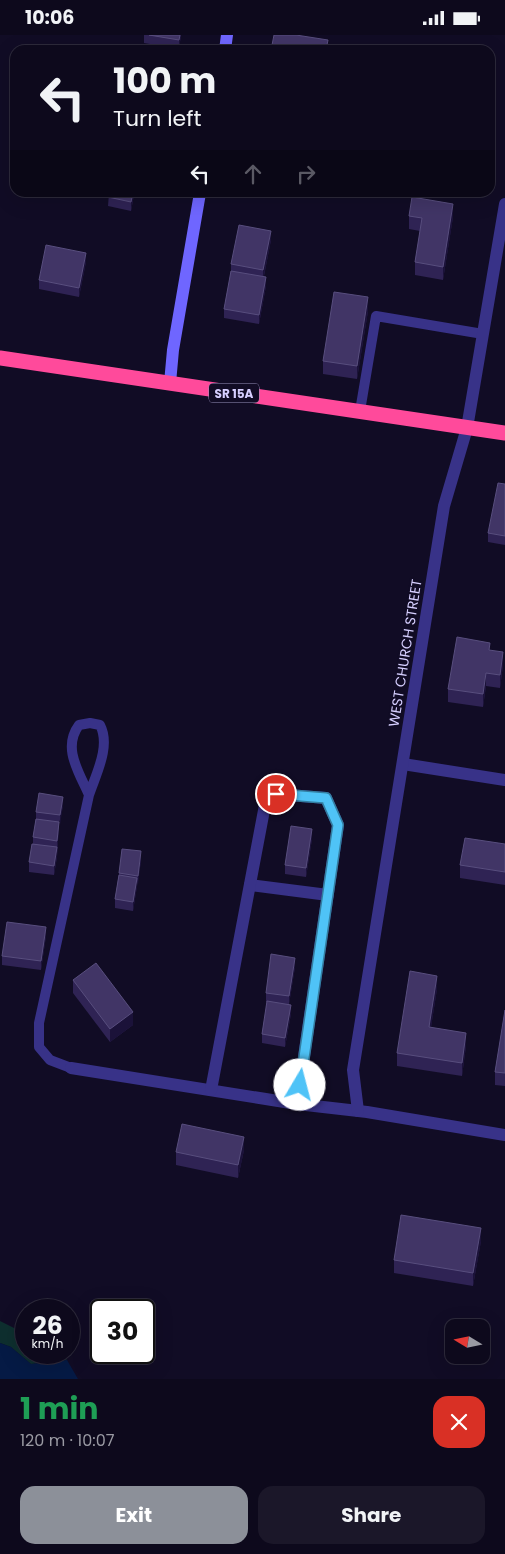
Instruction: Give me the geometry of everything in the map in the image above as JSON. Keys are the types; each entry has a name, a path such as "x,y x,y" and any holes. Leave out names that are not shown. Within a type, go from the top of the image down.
{"highway":[{"name":"SR 15A","path":"0,358 505,433"}],"street":[{"path":"170,383 173,350 199,197"},
{"name":"WEST CHURCH STREET","path":"362,1111 354,1070 444,506 467,428 505,204"},
{"path":"403,763 505,780"},
{"path":"211,1090 265,805 276,794 326,798 338,825 297,1104"},
{"path":"250,885 328,895"},
{"path":"71,1067 297,1104 362,1111 505,1135"}],"lane":[{"path":"360,411 376,316 483,334"},
{"path":"71,1067 50,1060 39,1047 40,1023 89,795 104,747 105,733 100,725 90,723 79,725 72,734 71,746 74,760 89,795"}],"green space":[{"path":"0,1321 15,1328 15,1350 0,1343"}],"water":[{"path":"0,1343 15,1350 15,1364 69,1364 78,1379 0,1379"}],"building":[{"path":"149,35 180,35 179,40"},
{"path":"274,35 296,35 328,40 327,45 272,45"},
{"path":"108,197 132,197 131,202"},
{"path":"412,197 453,204 443,267 415,262 422,218 409,216"},
{"path":"239,225 271,231 263,270 231,264"},
{"path":"46,245 86,253 79,288 39,280"},
{"path":"231,271 266,277 259,315 224,309"},
{"path":"334,292 368,297 357,366 323,361"},
{"path":"498,483 505,484 505,536 488,533"},
{"path":"457,637 490,643 489,650 503,652 500,675 486,673 483,694 448,689"},
{"path":"39,793 63,797 60,815 36,812"},
{"path":"36,819 59,822 57,841 33,837"},
{"path":"291,826 312,829 306,868 285,865"},
{"path":"465,838 505,844 505,872 460,865"},
{"path":"32,844 57,847 54,866 29,862"},
{"path":"122,849 141,851 138,876 119,873"},
{"path":"119,875 137,878 133,902 115,899"},
{"path":"7,922 46,927 41,961 2,956"},
{"path":"271,954 295,958 289,996 266,993"},
{"path":"96,963 133,1012 110,1029 73,980"},
{"path":"410,971 437,976 429,1027 466,1033 462,1063 397,1053"},
{"path":"267,1001 291,1005 285,1038 262,1034"},
{"path":"505,1010 505,1073 495,1072"},
{"path":"182,1124 244,1137 238,1165 176,1152"},
{"path":"401,1215 481,1228 473,1273 394,1260"}],"route":[{"path":"276,794 326,798 338,825 300,1085"}]}
